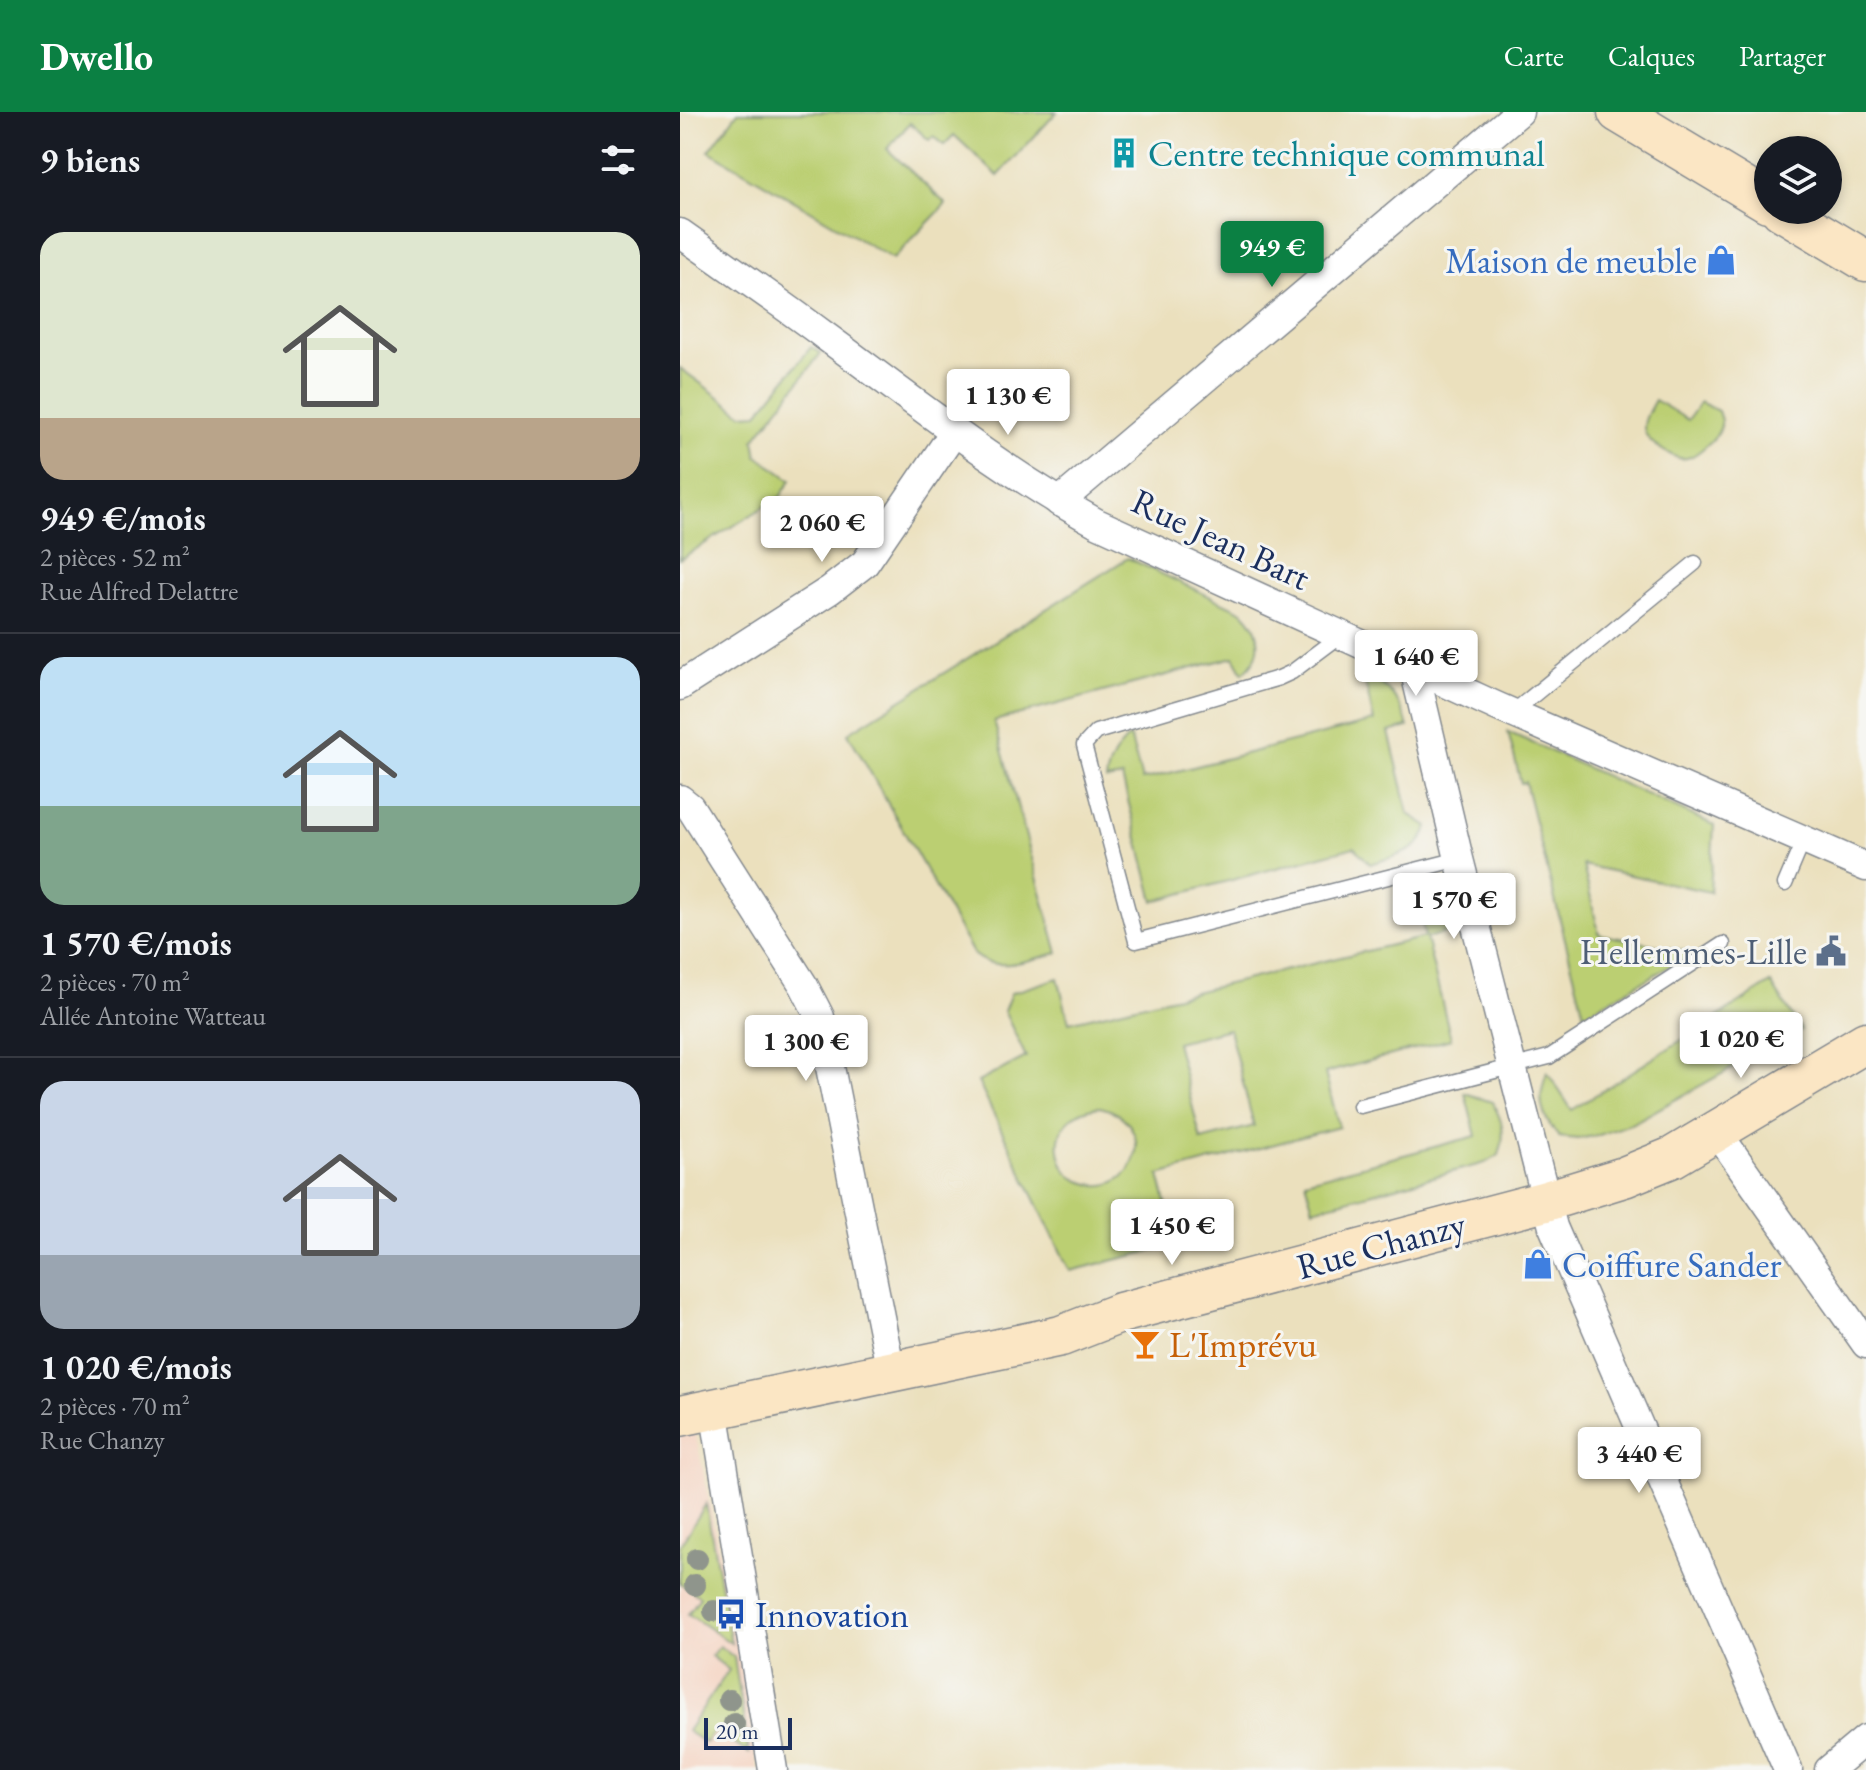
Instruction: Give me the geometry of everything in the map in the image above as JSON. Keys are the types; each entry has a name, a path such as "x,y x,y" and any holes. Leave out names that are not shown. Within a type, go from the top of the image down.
{"street":[{"path":"1059,502 1519,112"},
{"path":"1618,112 1754,194"},
{"path":"1804,224 1866,261"},
{"name":"Rue Jean Bart","path":"680,233 825,335 954,432 1059,502 1120,535 1512,714 1866,867"},
{"path":"680,686 830,590 865,563 954,432"},
{"path":"1414,668 1546,1201 1567,1264 1788,1770"},
{"path":"680,799 690,807 796,973 820,1017 891,1372"},
{"name":"Rue Chanzy","path":"697,1412 1061,1336 1120,1313 1546,1201 1644,1170 1717,1132 1866,1042"},
{"path":"1717,1132 1866,1344"},
{"path":"697,1412 773,1770"},
{"path":"1829,1770 1866,1739"}],"lane":[{"path":"1512,714 1695,563"},
{"path":"1340,636 1279,678 1096,732 1084,745 1136,941 1459,859"},
{"path":"1785,884 1804,839"},
{"path":"1360,1106 1549,1057 1723,944"}],"shaded area":[{"path":"694,1425 738,1649 758,1770 680,1770 680,1427"}],"green space":[{"path":"738,112 1057,112 998,176 954,135 944,145 934,136 929,140 910,123 887,149 946,204 893,259 709,151"},
{"path":"811,347 821,353 754,440 757,456 791,480 780,497 680,559 680,368 742,414 758,413"},
{"path":"1655,400 1688,420 1700,402 1718,411 1720,429 1706,446 1691,457 1672,456 1649,440 1644,428"},
{"path":"1128,558 1243,612 1254,626 1258,650 1243,673 1234,657 994,721 1058,953 1014,963 983,961 974,955 848,733"},
{"path":"1364,677 1381,684 1393,695 1405,718 1408,727 1389,732 1409,814 1428,826 1420,842 1406,852 1370,864 1354,847 1154,901 1122,777 1106,780 1111,761 1125,741 1130,736 1142,780 1374,721"},
{"path":"1508,732 1714,825 1710,892 1583,865 1599,934 1685,951 1688,956 1584,1014 1525,782 1521,783"},
{"path":"1415,893 1434,893 1447,900 1464,928 1426,938 1451,1039 1325,1073 1339,1127 1159,1175 1170,1218 1201,1210 1207,1237 1070,1271 978,1082 1026,1057 1004,1011 1011,993 1058,978 1069,1022 1425,937","holes":["1229,1029 1254,1126 1201,1140 1176,1042","1100,1107 1119,1115 1131,1128 1136,1143 1135,1158 1128,1171 1116,1181 1101,1185 1083,1182 1071,1175 1061,1160 1059,1146 1063,1129 1074,1116"]},
{"path":"1771,983 1801,1030 1633,1123 1578,1139 1559,1137 1548,1122 1541,1099 1547,1072 1572,1110"},
{"path":"1465,1093 1492,1102 1502,1128 1499,1155 1485,1163 1313,1209 1305,1181 1476,1136"},
{"path":"706,1504 731,1643 688,1614 700,1597 680,1583 680,1545"},
{"path":"719,1646 734,1657 749,1753 714,1732 705,1743 687,1731 729,1670 711,1656"}],"place":[{"name":"Centre technique communal","path":"1124,153"},
{"name":"Maison de meuble","path":"1721,260"},
{"name":"Hellemmes-Lille","path":"1831,951"},
{"name":"Coiffure Sander","path":"1538,1264"},
{"name":"L'Imprévu","path":"1145,1344"},
{"name":"Innovation","path":"731,1614"}]}
